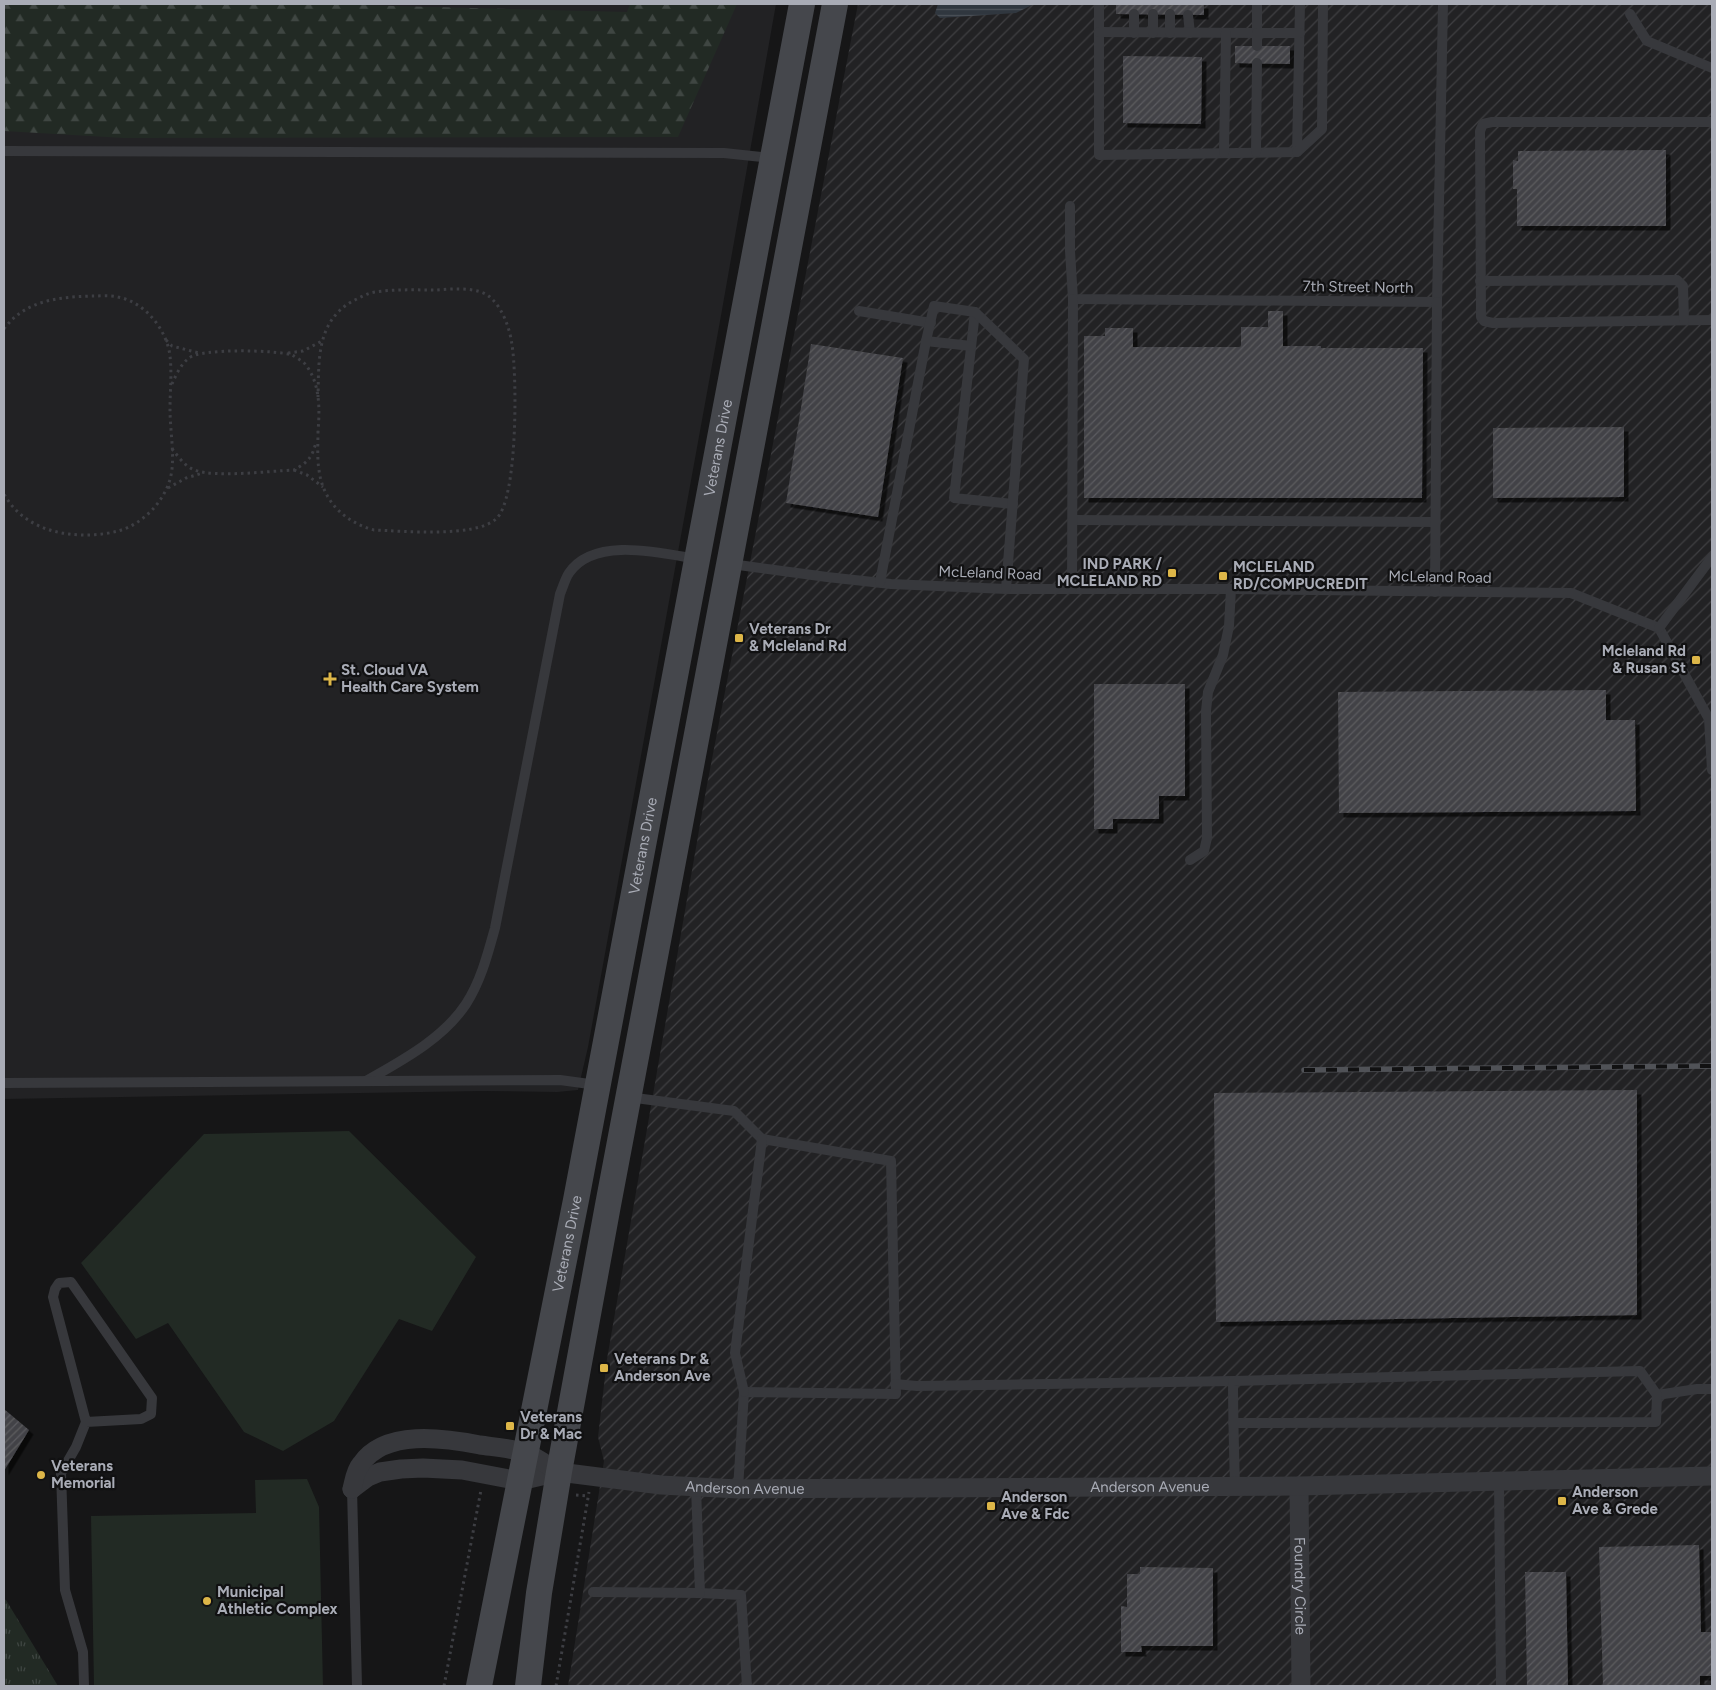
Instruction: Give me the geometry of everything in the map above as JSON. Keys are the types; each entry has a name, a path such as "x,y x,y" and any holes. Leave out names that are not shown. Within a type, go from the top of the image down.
{"main road":[{"name":"Veterans Drive","path":"479,1686 598,1085 802,4"},
{"path":"528,1686 559,1472 835,4"}],"street":[{"path":"697,559 729,564"},
{"name":"Anderson Avenue","path":"352,1489 360,1464 370,1454 382,1446 411,1439 444,1440 526,1452 559,1472"},
{"name":"Anderson Avenue","path":"352,1489 368,1477 380,1472 401,1469 445,1469 520,1481 559,1472 661,1486 738,1489 1299,1486 1712,1476"},
{"name":"Foundry Circle","path":"1299,1486 1301,1686"}],"lane":[{"path":"1099,4 1099,155 1297,152 1322,129 1323,4"},
{"path":"1257,4 1257,46"},
{"path":"1297,152 1300,4"},
{"path":"1435,592 1437,302 1443,4"},
{"path":"1134,14 1134,32"},
{"path":"1153,14 1153,33"},
{"path":"1170,14 1170,33"},
{"path":"1630,14 1647,41 1712,68"},
{"path":"1188,15 1190,33"},
{"path":"1099,32 1300,33"},
{"path":"1224,153 1226,33"},
{"path":"1256,152 1257,63"},
{"path":"1712,122 1492,122 1483,124 1480,131 1480,280 1481,317 1484,321 1493,323 1712,320"},
{"path":"4,151 714,153 773,158"},
{"path":"1070,206 1073,299 1072,589"},
{"path":"1480,280 1676,280 1683,286 1684,320"},
{"name":"7th Street North","path":"1073,299 1437,302"},
{"path":"880,582 934,306 975,312 1024,359 1006,589"},
{"path":"859,311 931,323"},
{"path":"975,312 954,498 1013,504"},
{"path":"926,342 971,346"},
{"path":"1073,520 1436,522"},
{"path":"366,1081 396,1064 446,1028 466,1004 484,968 495,928 560,594 569,573 582,560 600,553 620,550 645,551 697,559"},
{"path":"1712,557 1659,628 1709,719 1712,770"},
{"name":"McLeland Road","path":"729,564 880,582 1006,589 1232,589 1571,593 1659,628"},
{"path":"1190,860 1204,851 1207,838 1206,712 1208,692 1223,655 1232,589"},
{"path":"4,1083 560,1080 598,1085"},
{"path":"628,1098 734,1111 762,1139 891,1161 896,1394 744,1392"},
{"path":"738,1489 744,1392 735,1353 762,1139"},
{"path":"84,1686 83,1652 65,1590 61,1473 76,1447 86,1422 53,1298 59,1283 71,1282 152,1398 152,1414 141,1419 86,1422"},
{"path":"895,1384 917,1386 1233,1381 1640,1371 1658,1395 1656,1422 1233,1422"},
{"path":"1233,1381 1235,1486"},
{"path":"1658,1395 1697,1389 1712,1389"},
{"path":"1499,1481 1501,1686"},
{"path":"696,1488 700,1593"},
{"path":"352,1489 357,1686"},
{"path":"593,1592 741,1595 747,1686"}],"path":[{"path":"463,289 490,296 500,309 507,324 516,372 515,422 509,488 504,507 497,518 483,528 465,531 374,530 345,518 333,504 324,487 319,471 318,397 322,341 326,328 347,304 361,296 374,292 463,289"},
{"path":"4,329 21,312 36,303 53,299 118,297 134,302 158,325 166,340 170,354 172,448 172,471 167,488 158,503 146,516 118,531 101,534 72,535 52,532 32,523 17,511 4,494"},
{"path":"166,340 172,346 199,353 278,352 294,356 305,364 314,378 318,397"},
{"path":"285,354 303,351 322,341"},
{"path":"171,386 181,367 189,358 199,353"},
{"path":"294,470 304,464 313,454 318,431"},
{"path":"172,448 184,463 194,470 206,472 294,470 307,475 324,487"},
{"path":"167,488 186,478 206,472"},
{"path":"444,1686 483,1474"},
{"path":"556,1686 591,1476"}],"shaded area":[{"name":"St. Cloud VA Health Care System","path":"4,4 776,4 588,1047 578,1090 557,1092 482,1091 4,1099"},
{"path":"858,4 1712,4 1712,1686 568,1686 604,1461 598,1437 607,1359 706,790"},
{"path":"938,4 1034,4 1016,13 940,18 935,13"}],"green space":[{"path":"4,4 319,4 627,12 630,4 737,4 678,137 124,138 4,131"},
{"path":"349,1131 476,1257 432,1331 399,1319 334,1421 283,1451 244,1432 168,1323 136,1339 81,1263 204,1134"},
{"name":"Municipal Athletic Complex","path":"307,1479 319,1507 323,1686 94,1686 91,1516 256,1513 255,1480"},
{"path":"4,1599 6,1600 58,1686 4,1686"}],"building":[{"path":"1116,4 1204,4 1204,15 1116,14"},
{"path":"1235,46 1290,46 1290,64 1235,63"},
{"path":"1123,56 1202,57 1201,124 1123,123"},
{"path":"1666,150 1666,226 1517,226 1517,189 1513,189 1513,160 1518,161 1518,151"},
{"path":"1268,311 1283,311 1283,346 1423,348 1422,498 1084,498 1084,336 1105,336 1105,328 1133,328 1133,347 1241,347 1241,327 1268,327"},
{"path":"811,344 903,358 878,517 786,503"},
{"path":"1624,427 1624,497 1493,498 1493,428"},
{"path":"1094,684 1185,684 1185,796 1159,796 1159,819 1113,819 1113,829 1094,829"},
{"path":"1606,690 1606,720 1635,720 1636,811 1339,813 1338,692"},
{"path":"1637,1090 1637,1315 1216,1322 1214,1093"},
{"path":"4,1409 29,1430 4,1471"},
{"path":"1699,1545 1701,1632 1712,1632 1712,1676 1700,1676 1700,1686 1603,1686 1599,1547"},
{"path":"1140,1567 1213,1568 1213,1646 1141,1646 1142,1652 1121,1652 1121,1606 1127,1607 1127,1574 1140,1574"},
{"path":"1525,1572 1566,1572 1568,1686 1527,1686"}],"railway":[{"path":"1304,1070 1712,1066"}],"place":[{"name":"IND PARK / MCLELAND RD","path":"1172,573"},
{"name":"MCLELAND RD/COMPUCREDIT","path":"1223,576"},
{"name":"Veterans Dr & Mcleland Rd","path":"739,638"},
{"name":"Mcleland Rd & Rusan St","path":"1696,660"},
{"name":"St. Cloud VA Health Care System","path":"330,679"},
{"name":"Veterans Dr & Anderson Ave","path":"604,1368"},
{"name":"Veterans Dr & Mac","path":"510,1426"},
{"name":"Veterans Memorial","path":"41,1475"},
{"name":"Anderson Ave & Grede","path":"1562,1501"},
{"name":"Anderson Ave & Fdc","path":"991,1506"},
{"name":"Municipal Athletic Complex","path":"207,1601"}]}
